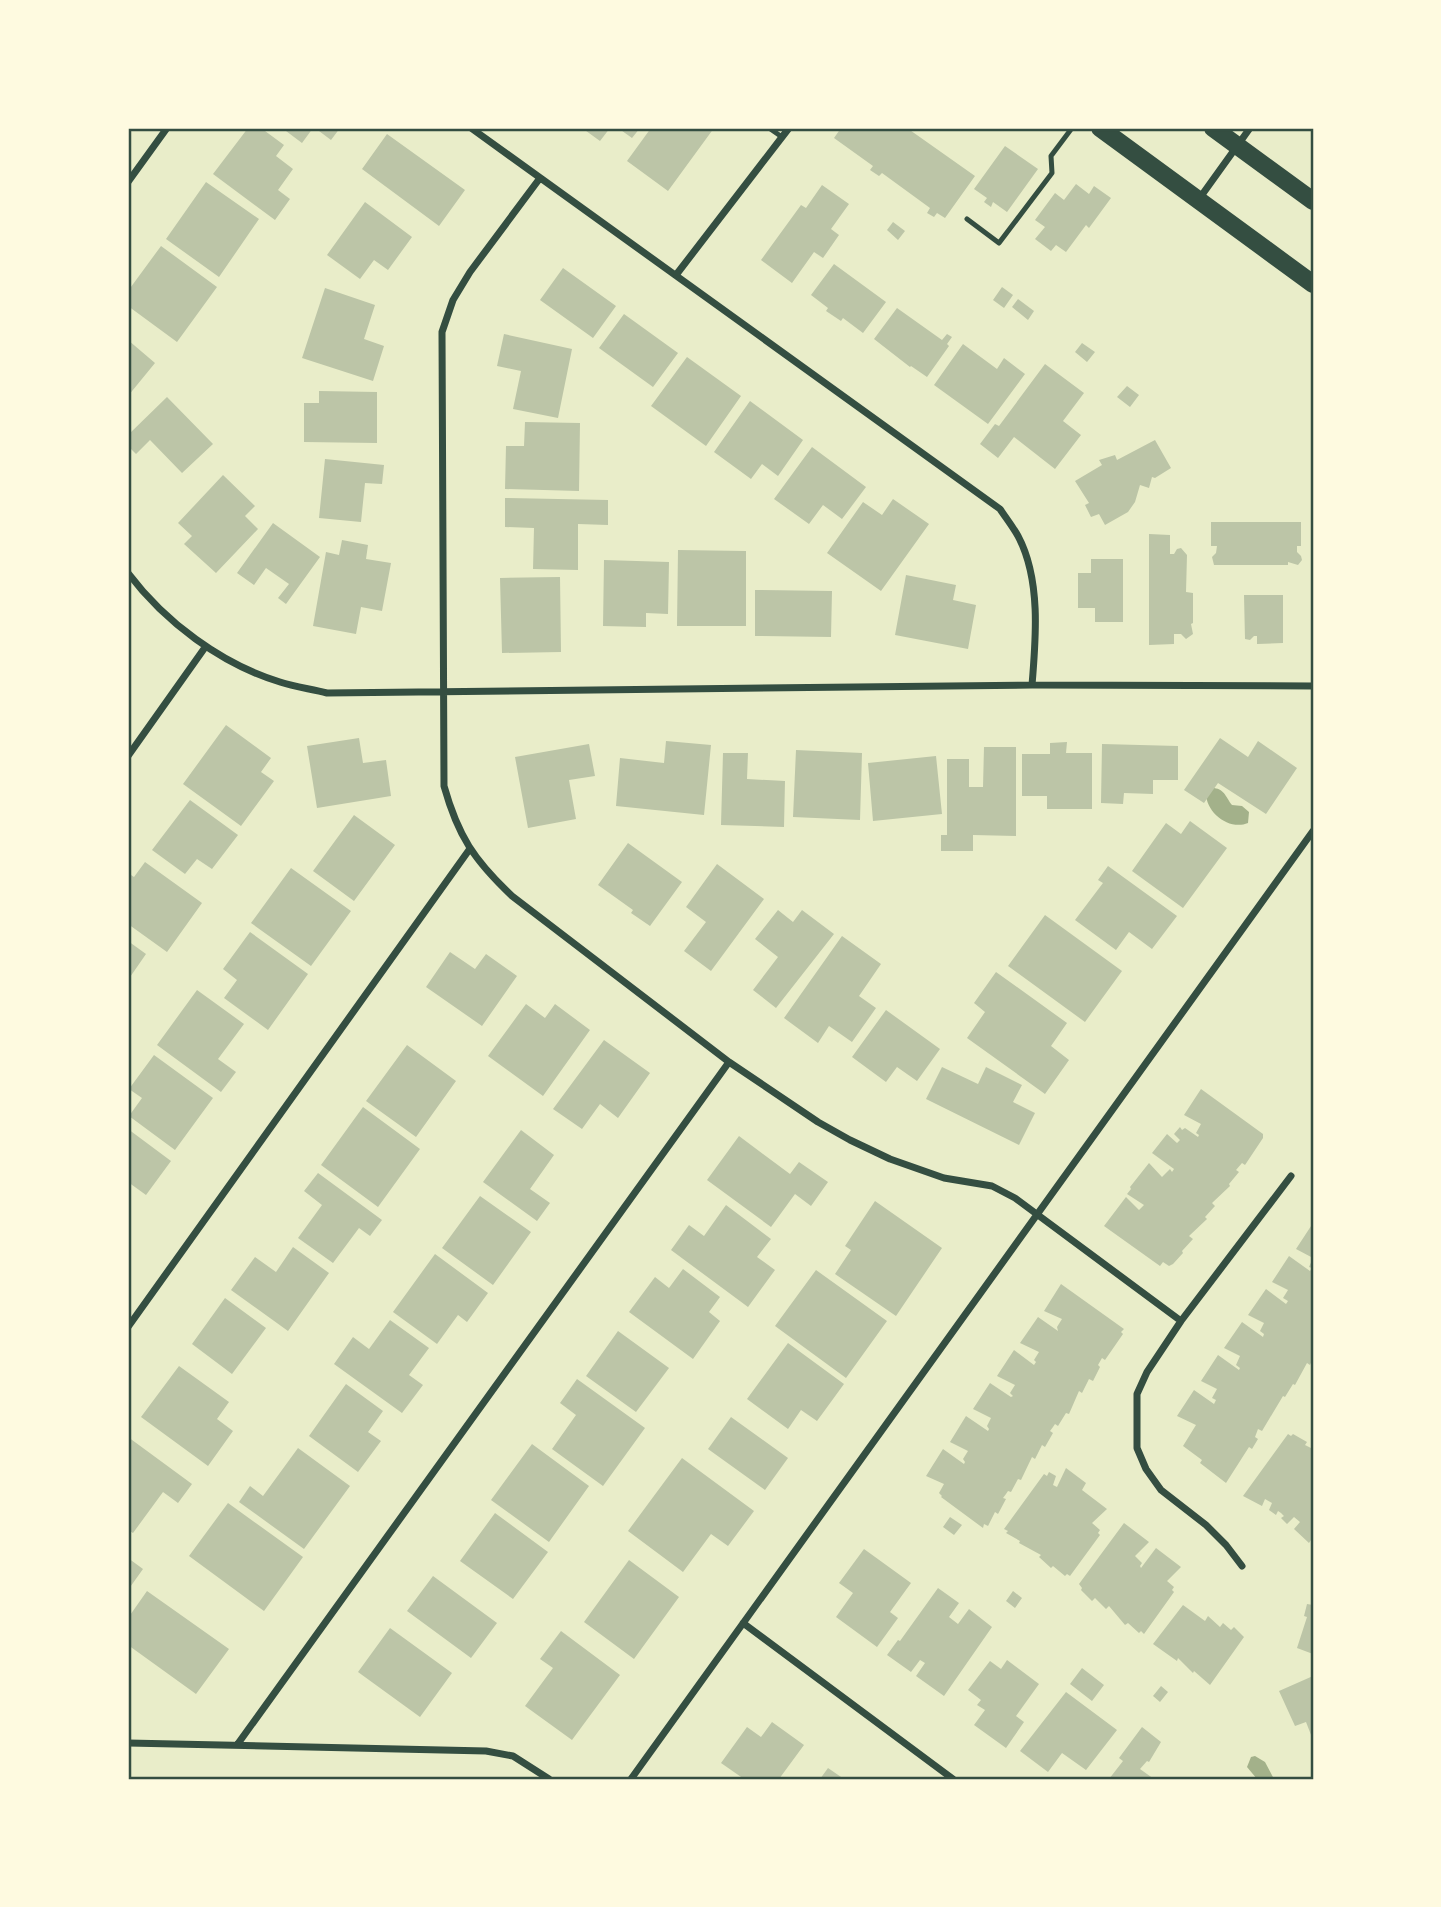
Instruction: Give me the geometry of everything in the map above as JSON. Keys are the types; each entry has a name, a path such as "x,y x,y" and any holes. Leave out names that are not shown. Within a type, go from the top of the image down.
{"main road":[{"path":"1100,128 1313,284"},
{"path":"1213,128 1313,201"}],"street":[{"path":"128,182 167,128"},
{"path":"471,128 1000,509 1019,538 1033,584 1035,637 1032,685"},
{"path":"677,275 789,128"},
{"path":"1199,200 1250,128"},
{"path":"540,177 470,272 453,300 442,331 442,752 444,786 453,819 469,850 512,896 782,1100 850,1140 890,1159 944,1178 992,1186 1015,1198 1181,1321"},
{"path":"128,573 146,597 206,646 244,668 280,683 327,693 1032,685 1313,685"},
{"path":"128,756 206,646"},
{"path":"631,1779 1313,831"},
{"path":"128,1327 469,850"},
{"path":"237,1745 729,1062"},
{"path":"1242,1566 1206,1525 1161,1490 1146,1469 1137,1448 1137,1394 1147,1372 1181,1321 1291,1177"},
{"path":"743,1623 953,1779"},
{"path":"128,1743 486,1751 513,1756 549,1779"}],"lane":[{"path":"769,128 782,137"},
{"path":"967,219 999,243 1052,173 1051,156 1072,128"}],"shaded area":[{"path":"1210,788 1221,791 1232,805 1242,806 1249,812 1248,823 1241,825 1226,822 1214,813 1207,799 1206,792"},
{"path":"1255,1756 1265,1762 1274,1779 1257,1779 1247,1767 1251,1757"}],"building":[{"path":"248,128 261,128 284,145 276,156 293,169 278,190 290,199 275,220 213,174"},
{"path":"282,128 313,128 302,143"},
{"path":"315,128 340,128 331,140"},
{"path":"582,128 610,128 600,141"},
{"path":"618,128 640,128 632,138"},
{"path":"651,128 714,128 668,191 627,161"},
{"path":"841,128 907,128 975,176 945,218 937,213 934,217 927,213 930,208 882,173 879,176 870,170 873,166 834,138"},
{"path":"387,134 465,190 439,226 362,169"},
{"path":"1005,146 1038,169 1007,212 993,202 991,207 984,202 987,198 974,189"},
{"path":"206,182 259,219 219,277 166,239"},
{"path":"1076,184 1089,194 1094,186 1111,198 1089,228 1086,225 1066,252 1056,245 1051,251 1035,239 1045,227 1035,220 1055,193 1064,200"},
{"path":"822,185 849,204 831,229 839,235 823,258 814,252 792,283 761,260 801,205 806,208"},
{"path":"365,202 412,237 388,270 374,260 360,279 327,255"},
{"path":"893,222 905,231 898,240 887,230"},
{"path":"161,246 217,287 177,342 128,306 128,291"},
{"path":"834,264 886,302 863,333 843,318 841,321 826,311 828,308 811,295"},
{"path":"563,268 616,306 593,338 540,300"},
{"path":"1002,287 1013,295 1004,308 993,300"},
{"path":"325,288 375,305 364,339 384,346 373,381 302,358"},
{"path":"1018,299 1034,311 1028,320 1012,307"},
{"path":"897,308 942,340 947,334 952,337 947,344 949,346 927,377 874,339"},
{"path":"624,314 678,353 653,387 599,348"},
{"path":"504,334 572,349 558,418 513,409 521,371 497,366"},
{"path":"128,340 155,363 128,396"},
{"path":"1082,343 1095,352 1087,362 1075,352"},
{"path":"963,344 997,369 1004,358 1025,374 988,424 934,385"},
{"path":"687,357 741,396 706,446 651,406"},
{"path":"1045,364 1084,393 1063,421 1081,435 1055,469 1014,437 998,458 980,444 995,424 999,426"},
{"path":"1127,386 1139,395 1130,407 1117,397"},
{"path":"319,391 377,392 377,443 304,442 304,403 319,403"},
{"path":"167,397 213,444 182,473 150,440 136,454 128,446 128,435"},
{"path":"750,401 803,440 778,476 762,464 751,479 714,452"},
{"path":"525,422 580,423 579,491 505,489 506,446 524,446"},
{"path":"1155,440 1171,468 1155,478 1152,477 1149,488 1140,485 1135,502 1128,512 1105,525 1099,514 1091,517 1085,505 1089,503 1075,481 1102,465 1099,460 1115,455 1117,460"},
{"path":"812,447 866,487 842,519 823,505 809,524 774,499"},
{"path":"325,459 384,465 382,484 365,483 361,522 319,518"},
{"path":"223,475 255,506 245,516 258,529 216,573 184,544 192,536 178,523"},
{"path":"505,498 608,500 608,525 578,524 578,570 533,569 534,528 505,527"},
{"path":"893,499 929,524 881,591 827,553 863,502 882,515"},
{"path":"1211,522 1301,522 1301,546 1297,546 1297,552 1302,560 1298,565 1288,562 1288,565 1214,565 1212,557 1217,546 1211,546"},
{"path":"273,523 320,557 286,604 278,598 289,584 266,568 254,585 237,573"},
{"path":"1149,534 1170,535 1170,554 1181,548 1187,555 1186,592 1193,593 1193,634 1186,639 1181,634 1174,634 1174,644 1149,645"},
{"path":"342,540 368,545 366,559 391,563 382,611 361,607 356,634 313,626 326,552 339,555"},
{"path":"678,550 746,551 746,626 677,626"},
{"path":"1091,559 1123,559 1123,622 1095,622 1095,608 1078,608 1078,573 1091,573"},
{"path":"604,560 669,562 668,614 646,613 646,627 603,626"},
{"path":"906,575 956,585 953,600 976,605 968,649 895,635"},
{"path":"560,577 561,652 502,653 500,578"},
{"path":"755,590 832,591 831,637 755,636"},
{"path":"1244,595 1283,595 1283,643 1257,644 1257,636 1250,640 1245,639"},
{"path":"226,725 271,758 261,772 274,781 241,826 183,784"},
{"path":"359,738 363,763 386,760 391,796 317,808 307,746"},
{"path":"1220,738 1248,757 1258,741 1297,768 1266,814 1218,783 1204,803 1184,790"},
{"path":"666,741 711,745 704,815 616,806 620,758 664,763"},
{"path":"1067,742 1066,753 1092,753 1092,809 1047,809 1047,796 1022,796 1022,754 1050,754 1050,743"},
{"path":"589,744 595,776 569,780 576,819 528,828 515,757"},
{"path":"1102,744 1178,746 1178,780 1153,780 1153,794 1124,793 1123,804 1101,803"},
{"path":"984,747 1016,747 1016,836 973,835 973,851 941,851 941,835 947,835 947,759 969,759 969,787 983,787"},
{"path":"796,750 862,753 860,820 793,817"},
{"path":"723,753 748,753 747,779 785,781 784,827 721,825"},
{"path":"936,756 942,814 873,821 868,763"},
{"path":"190,800 238,835 212,869 197,859 185,874 152,850"},
{"path":"354,815 395,845 354,901 313,871"},
{"path":"1190,821 1227,848 1183,908 1132,871 1166,823 1181,834"},
{"path":"628,843 682,882 650,926 598,885"},
{"path":"145,862 202,903 167,952 128,924 128,873 134,877"},
{"path":"717,864 764,899 711,971 684,951 706,922 686,907"},
{"path":"1108,866 1177,916 1152,949 1129,932 1116,950 1075,920 1103,883 1098,880"},
{"path":"291,868 351,911 311,966 251,923"},
{"path":"778,910 793,922 802,910 834,934 776,1008 753,990 778,957 755,939"},
{"path":"1045,915 1122,971 1085,1022 1008,966"},
{"path":"250,932 308,974 268,1030 224,998 237,980 223,969"},
{"path":"842,936 881,964 859,996 876,1008 852,1042 829,1026 818,1043 784,1018"},
{"path":"128,941 146,954 128,980"},
{"path":"450,952 475,969 486,954 517,976 482,1026 426,987"},
{"path":"996,972 1067,1023 1051,1046 1069,1060 1045,1094 967,1038 985,1012 974,1003"},
{"path":"197,990 244,1024 218,1059 236,1072 221,1092 157,1045"},
{"path":"526,1004 545,1018 555,1004 590,1030 543,1096 488,1056"},
{"path":"886,1010 940,1049 917,1081 897,1067 886,1082 852,1057"},
{"path":"604,1040 650,1073 618,1118 600,1104 582,1129 553,1109"},
{"path":"407,1045 456,1081 416,1137 366,1101"},
{"path":"154,1055 213,1098 175,1150 129,1116 142,1098 129,1089"},
{"path":"942,1067 978,1084 986,1067 1022,1085 1013,1102 1035,1113 1019,1145 926,1099"},
{"path":"1201,1089 1263,1134 1263,1138 1245,1165 1242,1163 1236,1170 1239,1172 1230,1186 1212,1203 1215,1206 1205,1217 1207,1219 1189,1236 1193,1239 1183,1253 1173,1264 1169,1266 1163,1262 1160,1266 1104,1226 1126,1197 1139,1210 1144,1205 1127,1194 1149,1163 1162,1177 1170,1169 1172,1172 1174,1169 1152,1153 1167,1134 1177,1143 1180,1140 1174,1134 1180,1127 1198,1137 1196,1133 1201,1124 1184,1115"},
{"path":"363,1107 420,1149 378,1207 321,1165"},
{"path":"128,1129 171,1161 146,1195 128,1182"},
{"path":"521,1130 554,1155 530,1189 550,1203 537,1221 483,1182"},
{"path":"739,1136 790,1174 799,1162 828,1182 811,1206 795,1194 771,1227 707,1180"},
{"path":"318,1173 382,1220 370,1236 359,1228 333,1263 298,1238 322,1205 304,1191"},
{"path":"480,1196 531,1232 493,1285 442,1248"},
{"path":"875,1201 942,1248 896,1316 835,1274 851,1250 845,1246"},
{"path":"726,1205 771,1239 757,1257 775,1270 748,1307 671,1250 689,1225 704,1236"},
{"path":"1313,1223 1313,1258 1296,1249"},
{"path":"293,1247 329,1273 288,1331 231,1290 255,1257 276,1272"},
{"path":"435,1254 488,1293 467,1322 458,1315 437,1344 393,1312"},
{"path":"1289,1256 1310,1271 1313,1258 1313,1358 1310,1365 1307,1363 1295,1385 1283,1396 1262,1431 1258,1429 1255,1437 1258,1439 1252,1449 1249,1447 1226,1483 1183,1446 1196,1425 1177,1416 1194,1390 1214,1404 1216,1400 1212,1398 1217,1389 1201,1381 1218,1355 1239,1370 1236,1365 1240,1356 1224,1348 1242,1322 1263,1337 1264,1334 1260,1331 1264,1323 1248,1315 1266,1289 1286,1304 1288,1301 1283,1298 1288,1290 1272,1282"},
{"path":"683,1269 720,1297 709,1312 720,1321 693,1359 629,1312 655,1277 669,1288"},
{"path":"816,1270 887,1321 846,1378 775,1326"},
{"path":"1061,1284 1124,1329 1121,1332 1123,1334 1105,1360 1102,1358 1093,1381 1089,1379 1082,1393 1079,1391 1069,1414 1066,1413 1058,1426 1055,1424 1050,1431 1053,1433 1045,1447 1042,1445 1035,1459 1032,1457 1021,1480 1018,1479 1011,1492 1008,1491 1003,1498 1006,1499 998,1514 995,1512 988,1526 984,1524 983,1528 941,1497 939,1493 944,1484 926,1476 943,1449 964,1464 963,1459 968,1451 950,1442 966,1416 988,1431 991,1418 973,1409 990,1383 1013,1396 1010,1393 1015,1385 997,1376 1014,1350 1034,1365 1039,1352 1020,1343 1038,1317 1058,1331 1057,1327 1062,1319 1044,1311"},
{"path":"225,1298 266,1328 232,1374 192,1344"},
{"path":"390,1320 429,1348 409,1375 423,1385 402,1413 334,1364 353,1337 369,1349"},
{"path":"618,1331 669,1368 636,1412 586,1376"},
{"path":"788,1343 844,1384 817,1421 801,1410 788,1429 747,1399"},
{"path":"179,1366 229,1402 217,1419 233,1431 208,1466 141,1417"},
{"path":"577,1379 645,1428 603,1486 552,1449 576,1415 560,1403"},
{"path":"346,1384 383,1411 368,1432 381,1441 358,1472 309,1436"},
{"path":"731,1417 788,1458 765,1490 708,1449"},
{"path":"1288,1434 1307,1442 1305,1445 1313,1449 1313,1537 1309,1543 1294,1529 1300,1522 1294,1517 1287,1524 1281,1518 1284,1516 1281,1513 1278,1511 1276,1515 1269,1510 1272,1503 1265,1499 1262,1506 1243,1496"},
{"path":"128,1437 192,1484 178,1503 163,1492 133,1533 128,1530"},
{"path":"532,1444 589,1486 549,1542 491,1500"},
{"path":"298,1448 350,1486 304,1549 239,1502 250,1486 263,1496"},
{"path":"682,1458 754,1511 728,1546 711,1534 683,1572 628,1531"},
{"path":"1066,1468 1086,1483 1082,1490 1107,1509 1092,1523 1100,1530 1100,1535 1070,1576 1065,1576 1053,1566 1051,1568 1039,1557 1041,1555 1019,1543 1020,1541 1004,1529 1044,1474 1047,1476 1049,1472 1056,1476 1053,1485 1057,1487"},
{"path":"228,1503 303,1557 264,1611 189,1556"},
{"path":"495,1513 548,1552 513,1599 460,1561"},
{"path":"950,1517 962,1525 954,1535 943,1527"},
{"path":"1124,1523 1149,1542 1135,1556 1142,1563 1141,1568 1156,1548 1181,1567 1167,1581 1174,1587 1174,1592 1144,1634 1128,1623 1125,1625 1109,1606 1106,1609 1095,1598 1092,1601 1079,1584"},
{"path":"864,1549 911,1583 890,1612 898,1618 877,1647 836,1617 853,1593 839,1583"},
{"path":"128,1558 143,1569 128,1590"},
{"path":"629,1560 679,1597 634,1659 584,1622"},
{"path":"433,1576 497,1623 471,1658 407,1611"},
{"path":"938,1588 959,1603 949,1617 958,1624 969,1609 992,1627 944,1696 916,1676 925,1663 920,1660 911,1672 887,1655"},
{"path":"147,1591 229,1649 196,1694 128,1645 128,1618"},
{"path":"1013,1591 1022,1598 1015,1608 1006,1601"},
{"path":"1307,1604 1313,1605 1313,1654 1297,1648 1307,1617 1304,1616"},
{"path":"1183,1605 1205,1621 1208,1616 1220,1627 1223,1623 1231,1630 1234,1627 1244,1637 1210,1685 1178,1658 1177,1661 1153,1644"},
{"path":"390,1628 452,1673 420,1717 358,1672"},
{"path":"561,1631 620,1675 572,1740 525,1706 553,1668 540,1659"},
{"path":"1007,1660 1039,1684 1016,1716 1024,1722 1006,1748 974,1725 985,1710 977,1705 981,1700 968,1690 990,1661 1001,1669"},
{"path":"1082,1668 1104,1685 1092,1701 1070,1684"},
{"path":"1313,1676 1313,1740 1306,1722 1295,1726 1279,1691"},
{"path":"1161,1686 1168,1692 1160,1702 1153,1696"},
{"path":"1066,1692 1117,1730 1086,1770 1062,1753 1048,1772 1020,1751"},
{"path":"772,1722 804,1745 779,1779 744,1779 721,1763 747,1727 761,1737"},
{"path":"1142,1727 1161,1742 1149,1762 1140,1769 1154,1779 1109,1779 1123,1761 1119,1758"},
{"path":"828,1768 844,1779 820,1779"}]}
